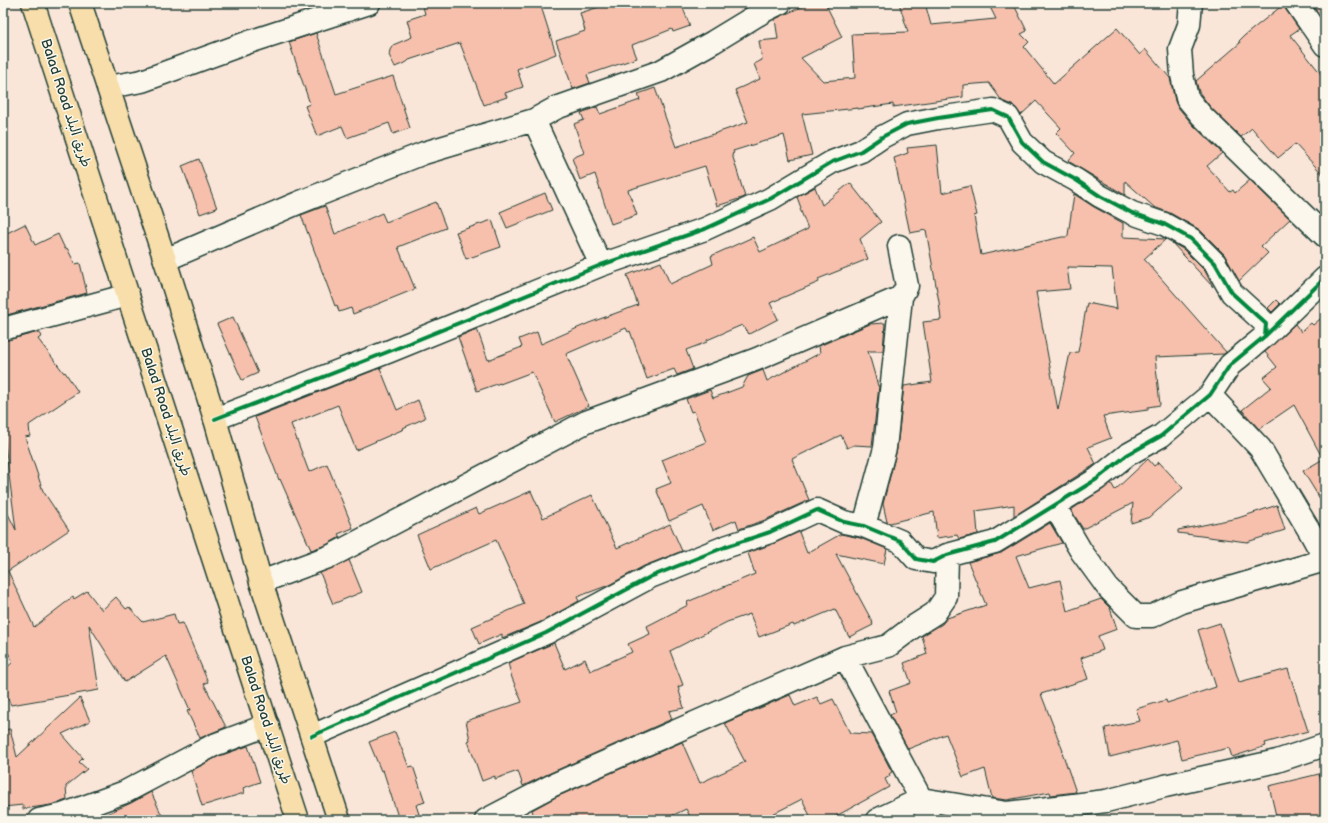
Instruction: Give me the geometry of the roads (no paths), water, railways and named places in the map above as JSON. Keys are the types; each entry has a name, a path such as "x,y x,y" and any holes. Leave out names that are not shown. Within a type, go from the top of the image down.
{"highway":[{"name":"Balad Road طريق البلد","path":"33,3 298,820"},
{"path":"80,3 165,260 214,419 261,582 339,820"}],"street":[{"path":"108,87 142,81 249,42 369,3"},
{"path":"165,260 298,203 424,153 534,120 556,108 661,71 780,3"},
{"path":"1191,3 1189,25 1180,49 1182,75 1187,98 1202,116 1325,236"},
{"path":"1296,3 1325,45"},
{"path":"214,419 390,352 601,265 712,226 770,199 832,162 861,151 882,137 907,124 993,110 1008,117 1022,142 1043,162 1132,213 1164,224 1191,239 1215,263 1232,293 1266,324 1265,336"},
{"path":"534,120 601,265"},
{"path":"864,526 885,448 901,296 907,286 899,246"},
{"path":"312,736 546,633 650,577 725,547 770,532 817,510 844,522 864,526 900,541 916,559 933,562 947,555 994,542 1097,479 1127,455 1161,436 1210,396 1230,365 1265,336 1325,278"},
{"path":"3,329 128,295"},
{"path":"261,582 330,556 586,422 757,359 901,296"},
{"path":"1054,504 1088,562 1115,595 1136,616 1152,616 1182,602 1325,559 1260,448 1210,396"},
{"path":"486,820 551,786 845,657 888,646 935,613 946,597 947,555"},
{"path":"845,657 921,799 929,820"},
{"path":"39,820 62,815 126,792 214,745 268,725"},
{"path":"877,820 921,799 1007,813 1106,801 1277,761 1325,745"}]}
